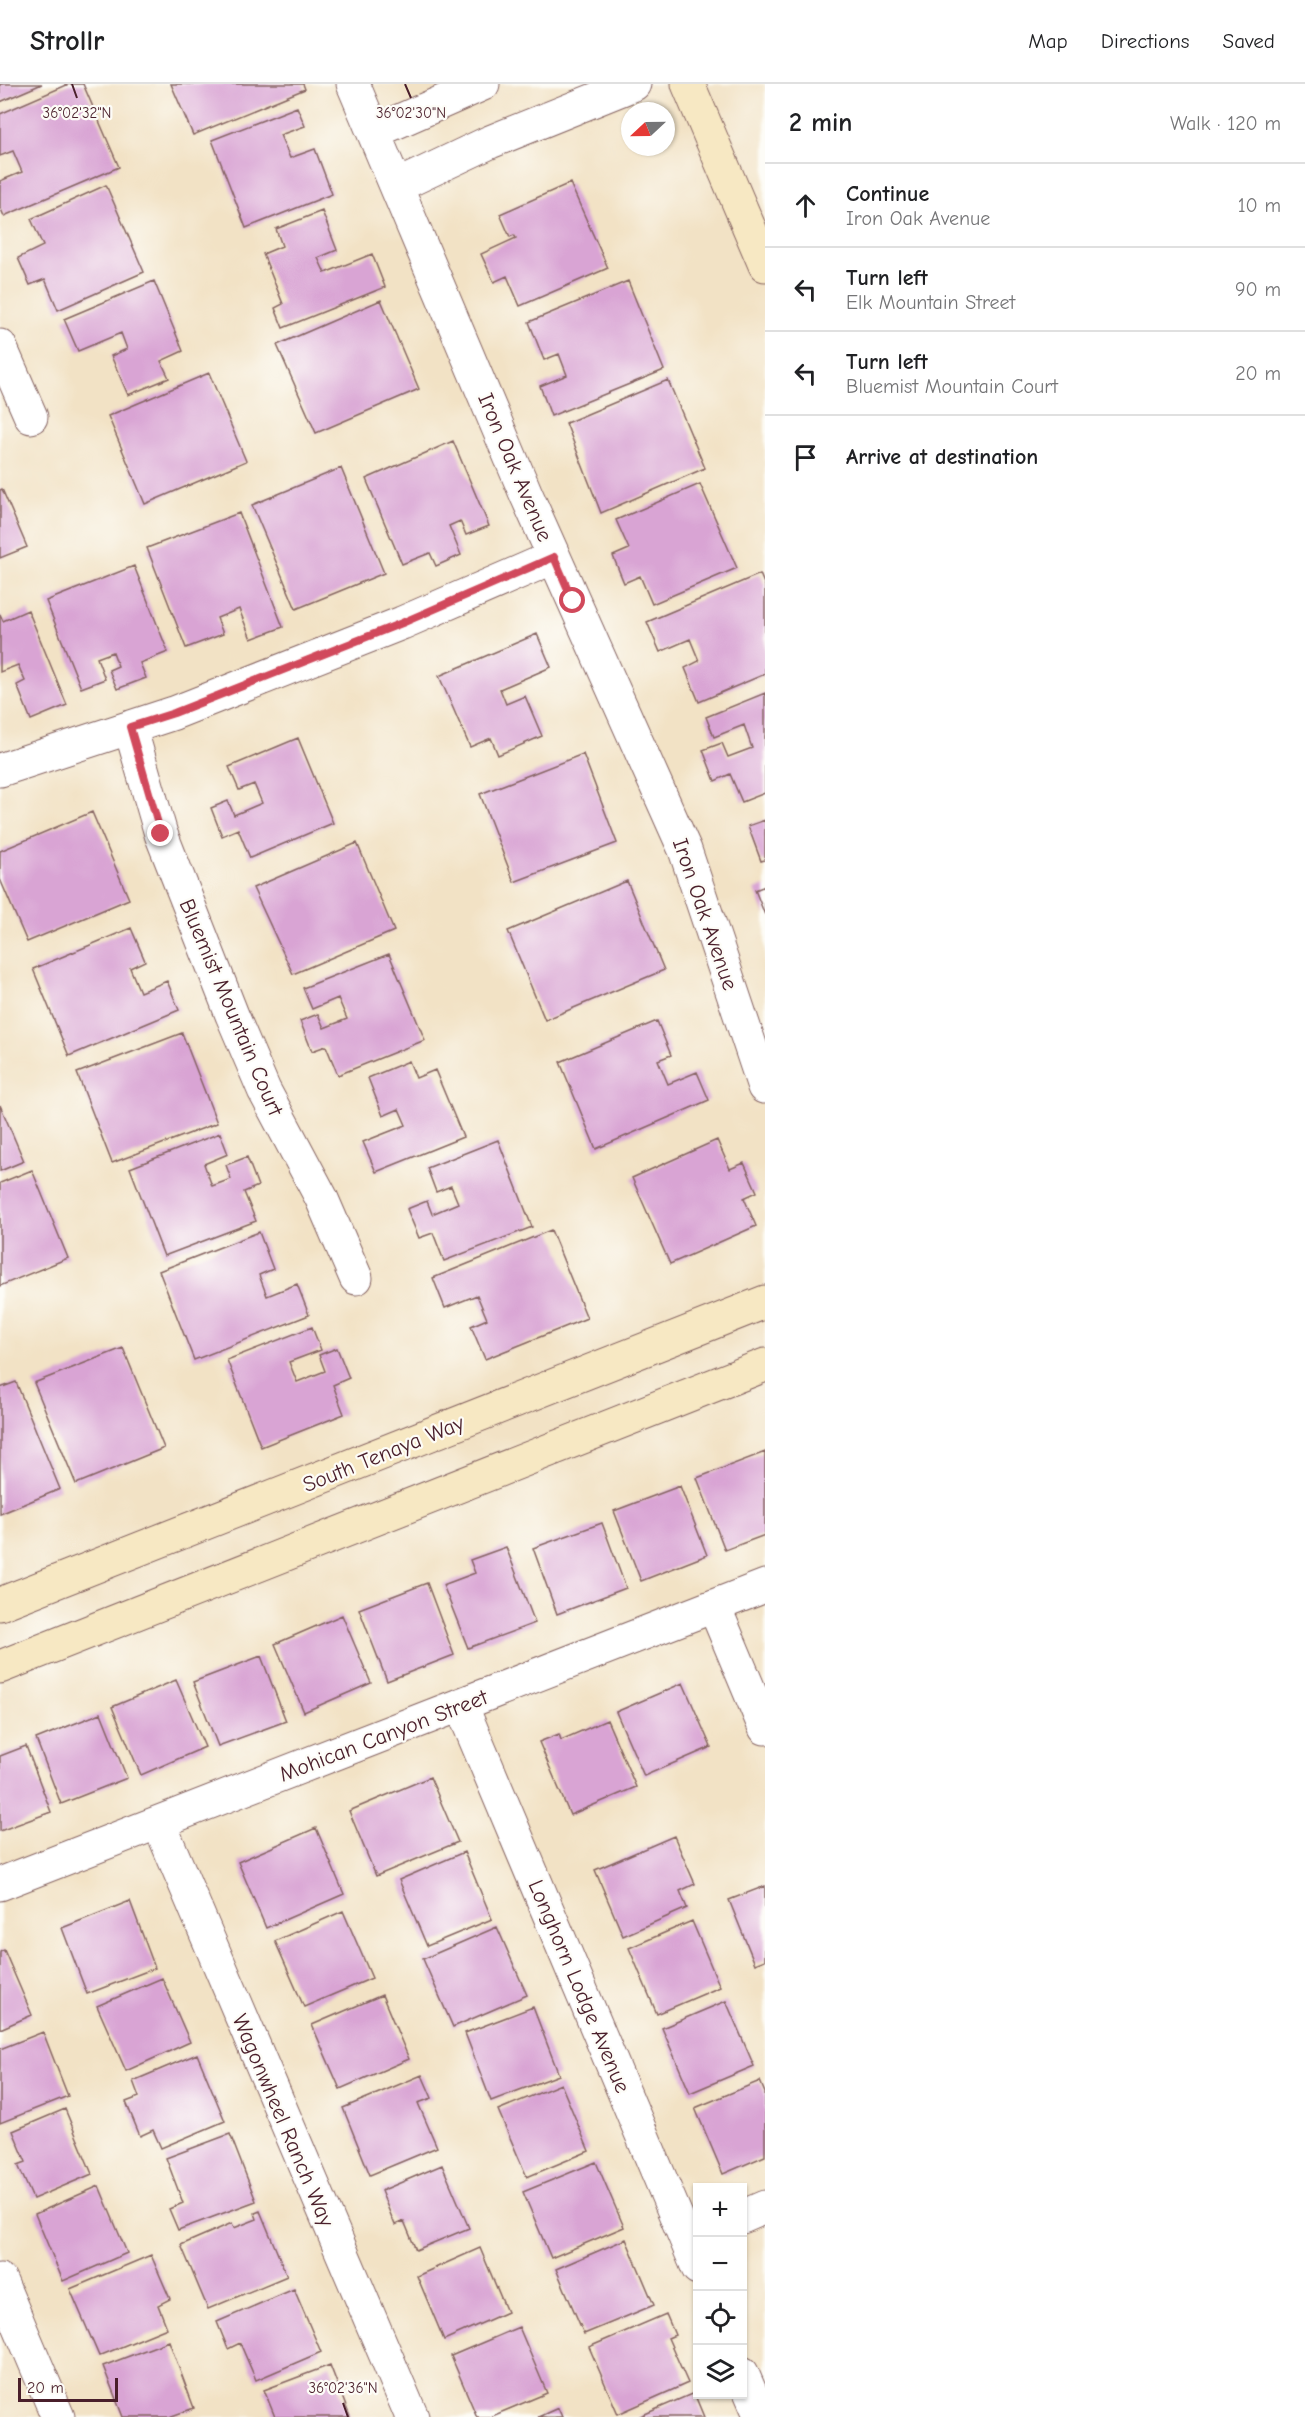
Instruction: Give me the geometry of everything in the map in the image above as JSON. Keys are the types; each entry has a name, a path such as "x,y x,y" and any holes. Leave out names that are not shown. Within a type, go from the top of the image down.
{"street":[{"name":"Iron Oak Avenue","path":"353,84 554,557 685,850 764,1087"},
{"path":"374,132 483,84"},
{"path":"397,186 490,142 634,84"},
{"path":"688,84 765,266"},
{"path":"0,346 31,417"},
{"path":"0,770 174,713 402,623 554,557"},
{"name":"Bluemist Mountain Court","path":"130,727 161,834 232,1015 264,1090 321,1197 356,1278"},
{"name":"South Tenaya Way","path":"0,1604 765,1302"},
{"path":"0,1667 765,1365"},
{"name":"Mohican Canyon Street","path":"0,1884 765,1586"},
{"path":"714,1606 765,1728"},
{"name":"Longhorn Lodge Avenue","path":"461,1705 693,2246"},
{"name":"Wagonwheel Ranch Way","path":"159,1823 412,2417"},
{"path":"747,2215 765,2207"},
{"path":"0,2280 58,2417"},
{"path":"747,2385 761,2417"}],"building":[{"path":"0,84 42,84 0,102"},
{"path":"69,84 83,84 119,167 4,216 0,207 0,181 22,172 13,151 0,156 0,114"},
{"path":"171,84 303,84 305,89 193,135"},
{"path":"297,107 305,126 280,135 290,158 315,149 332,194 246,228 212,140"},
{"path":"570,183 608,268 520,306 507,276 494,282 481,254 516,238 514,235 510,237 500,214"},
{"path":"106,185 144,272 58,310 45,279 30,285 18,258 43,246 31,219"},
{"path":"322,211 337,250 318,258 325,273 372,254 385,287 283,328 275,308 283,304 263,254 282,246 276,229"},
{"path":"154,281 183,351 161,361 169,378 128,395 111,356 127,349 121,333 78,351 64,319"},
{"path":"628,281 664,370 551,416 540,386 567,375 559,354 544,360 529,322"},
{"path":"381,300 419,389 316,433 277,345"},
{"path":"209,373 246,461 145,504 108,416"},
{"path":"668,380 705,468 601,513 566,423"},
{"path":"453,441 489,526 466,535 460,521 449,526 461,555 436,566 430,553 402,564 366,479"},
{"path":"341,468 384,573 296,609 252,505"},
{"path":"700,484 737,568 652,604 640,576 624,583 613,556 629,549 616,520"},
{"path":"2,489 27,547 0,558 0,490"},
{"path":"239,513 283,627 251,639 239,609 217,618 223,634 186,648 147,548"},
{"path":"134,566 168,652 140,663 146,678 117,689 109,670 118,666 113,652 97,658 105,679 81,688 46,601"},
{"path":"760,574 765,586 765,674 699,702 685,668 699,661 690,639 660,652 647,622"},
{"path":"28,610 67,705 31,720 17,685 25,681 18,665 0,672 0,614 3,621"},
{"path":"537,634 551,667 500,689 506,704 525,696 542,736 498,755 491,738 470,747 439,676"},
{"path":"765,693 765,793 742,802 730,774 715,781 703,750 722,743 728,757 752,748 744,725 714,737 706,717"},
{"path":"298,738 333,823 250,858 238,829 222,836 211,808 228,801 234,815 262,803 254,784 239,790 229,767"},
{"path":"583,754 617,843 514,882 480,794"},
{"path":"92,812 129,899 27,942 0,879 0,851"},
{"path":"765,820 765,860 761,861 748,826"},
{"path":"357,843 394,931 293,974 253,888"},
{"path":"627,881 664,970 545,1020 508,931"},
{"path":"765,886 765,915 755,890"},
{"path":"131,928 145,961 130,968 140,992 167,981 179,1010 69,1056 33,969"},
{"path":"389,954 425,1040 338,1075 326,1046 312,1051 300,1021 318,1014 324,1028 347,1019 338,998 312,1009 303,988"},
{"path":"657,1021 671,1055 658,1060 668,1084 697,1072 709,1100 596,1149 560,1062"},
{"path":"182,1033 217,1123 112,1163 77,1073"},
{"path":"409,1061 416,1078 435,1070 463,1137 376,1172 363,1142 406,1125 399,1109 383,1116 368,1078"},
{"path":"0,1105 24,1161 0,1171"},
{"path":"220,1133 228,1154 204,1164 212,1186 231,1179 226,1165 247,1157 258,1186 244,1192 256,1221 164,1256 130,1168"},
{"path":"498,1140 532,1227 444,1261 433,1233 419,1238 407,1209 427,1201 432,1214 458,1203 451,1186 436,1192 427,1168"},
{"path":"717,1140 730,1169 744,1163 757,1192 744,1198 756,1226 670,1264 632,1178"},
{"path":"32,1170 68,1258 0,1286 0,1183"},
{"path":"551,1230 587,1318 485,1359 471,1326 487,1319 477,1295 445,1308 433,1278"},
{"path":"259,1232 273,1269 259,1275 267,1296 297,1284 309,1315 194,1360 159,1271"},
{"path":"312,1327 321,1350 289,1362 297,1382 325,1371 319,1355 337,1348 349,1378 333,1385 344,1414 261,1447 227,1360"},
{"path":"123,1348 164,1448 76,1484 34,1383"},
{"path":"16,1382 60,1489 0,1514 0,1388"},
{"path":"765,1452 765,1535 725,1550 697,1478"},
{"path":"680,1486 707,1555 641,1581 614,1511"},
{"path":"602,1523 626,1588 557,1614 533,1548"},
{"path":"506,1547 535,1623 468,1648 443,1585 475,1573 470,1560"},
{"path":"427,1583 454,1655 387,1681 359,1609"},
{"path":"342,1615 371,1683 304,1712 275,1644"},
{"path":"261,1656 286,1721 218,1746 193,1682"},
{"path":"176,1680 205,1747 141,1775 112,1707"},
{"path":"683,1683 711,1747 644,1776 616,1712"},
{"path":"101,1713 127,1778 61,1804 36,1739"},
{"path":"607,1720 636,1787 570,1815 539,1742 559,1734 561,1740"},
{"path":"26,1746 51,1812 0,1831 0,1756"},
{"path":"430,1777 458,1842 376,1876 349,1811"},
{"path":"316,1828 344,1894 266,1928 238,1862"},
{"path":"674,1836 695,1884 680,1891 687,1908 623,1936 595,1870"},
{"path":"464,1852 492,1919 427,1946 399,1880"},
{"path":"765,1886 765,1960 755,1964 729,1900"},
{"path":"130,1901 155,1968 87,1994 62,1928"},
{"path":"343,1911 372,1978 304,2007 275,1941"},
{"path":"692,1921 720,1987 657,2014 629,1948"},
{"path":"497,1927 527,1995 453,2027 423,1959"},
{"path":"4,1950 32,2015 0,2029 0,1952"},
{"path":"162,1978 190,2042 126,2071 97,2006"},
{"path":"382,1995 409,2059 340,2089 312,2025"},
{"path":"726,2001 754,2066 690,2093 662,2028"},
{"path":"533,2007 559,2075 491,2101 465,2033"},
{"path":"43,2032 68,2096 0,2123 0,2049"},
{"path":"197,2054 225,2121 161,2148 153,2130 140,2136 126,2102 139,2097 133,2081"},
{"path":"422,2075 432,2098 418,2103 437,2147 370,2175 343,2108"},
{"path":"760,2081 765,2093 765,2156 723,2174 695,2108"},
{"path":"561,2084 589,2151 527,2177 498,2110"},
{"path":"65,2109 92,2174 33,2199 18,2165 26,2162 13,2131"},
{"path":"230,2134 256,2201 178,2230 169,2209 183,2203 166,2158"},
{"path":"596,2162 624,2227 551,2258 523,2192"},
{"path":"442,2165 469,2228 416,2250 404,2221 395,2225 381,2191"},
{"path":"99,2186 127,2253 63,2281 35,2214"},
{"path":"260,2211 287,2276 208,2309 181,2245 232,2223 234,2228 257,2219 255,2213"},
{"path":"626,2239 654,2305 584,2334 556,2269"},
{"path":"480,2248 507,2312 444,2340 417,2276"},
{"path":"151,2255 170,2299 158,2305 167,2328 99,2356 70,2289"},
{"path":"294,2289 321,2352 256,2380 240,2343 228,2349 217,2322"},
{"path":"666,2314 675,2335 668,2338 688,2383 618,2414 589,2347"},
{"path":"519,2327 547,2393 490,2417 477,2417 451,2356"},
{"path":"169,2341 194,2408 169,2417 123,2417 103,2366"},
{"path":"330,2365 350,2417 275,2417 264,2390"},
{"path":"693,2393 693,2399 696,2399 704,2417 638,2417"},
{"path":"558,2408 562,2417 538,2417"}],"route":[{"path":"161,834 130,727 174,713 402,623 554,557 573,601"}]}
